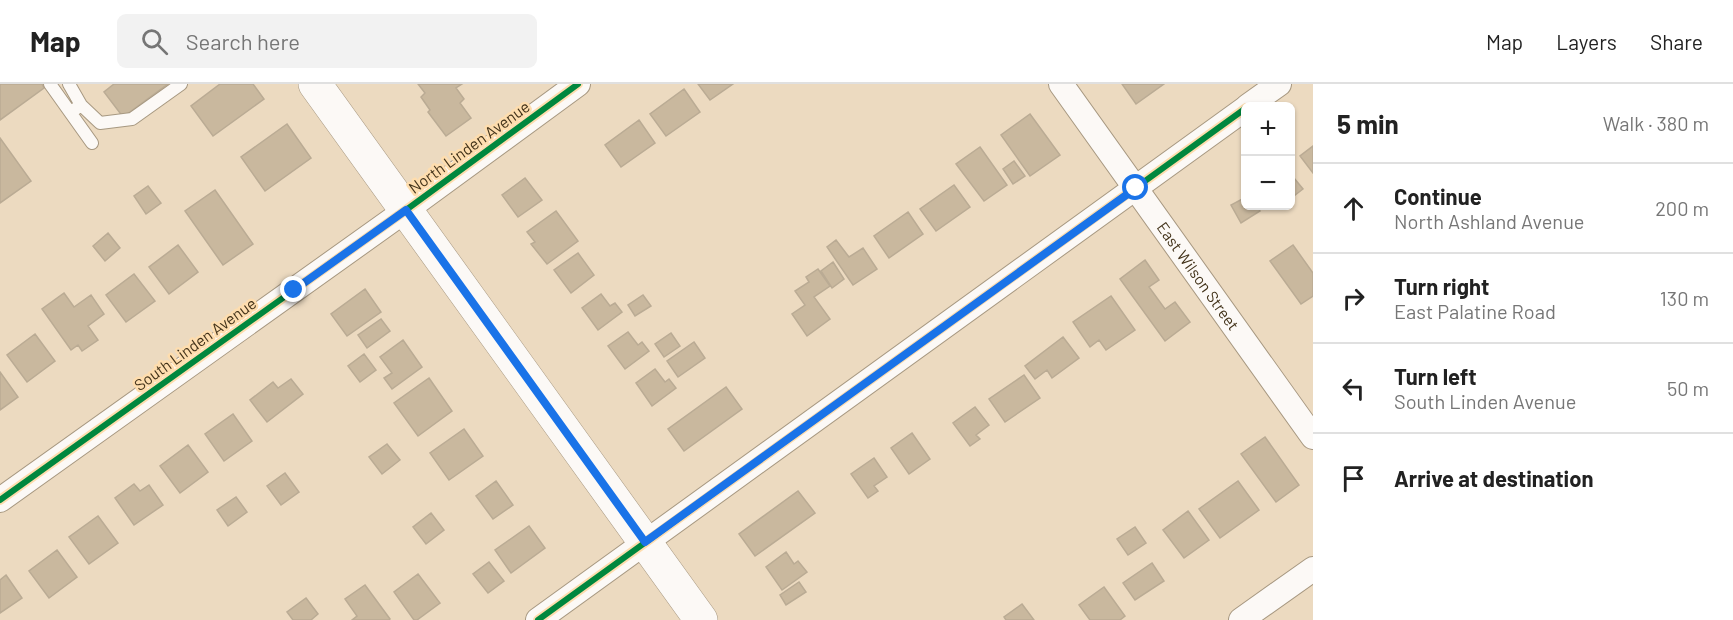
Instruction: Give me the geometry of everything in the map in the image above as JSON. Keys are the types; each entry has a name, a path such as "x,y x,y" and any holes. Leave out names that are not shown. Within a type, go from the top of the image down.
{"main road":[{"path":"324,90 406,210 700,620"}],"street":[{"name":"North Linden Avenue","path":"406,210 578,84"},
{"name":"East Wilson Street","path":"1061,84 1313,437"},
{"path":"1254,102 1279,84"},
{"path":"538,620 1241,111"},
{"name":"South Linden Avenue","path":"0,500 406,210"},
{"path":"1241,620 1313,569"}],"lane":[{"path":"50,84 76,109 100,123 132,119 181,84"},
{"path":"69,84 76,109 92,142"}],"building":[{"path":"0,84 42,84 44,88 0,120"},
{"path":"114,84 168,84 123,117 104,92"},
{"path":"220,84 253,84 264,99 213,136 191,106"},
{"path":"418,84 462,84 456,88 464,99 460,103 471,118 446,136 428,112 430,110 421,97 425,93"},
{"path":"698,84 733,84 710,100"},
{"path":"1122,84 1164,84 1136,104"},
{"path":"684,89 700,112 666,136 650,114"},
{"path":"1030,114 1060,155 1030,176 1001,135"},
{"path":"639,120 655,143 621,167 605,145"},
{"path":"287,124 311,158 265,191 241,157"},
{"path":"0,138 31,181 0,203"},
{"path":"1313,146 1313,173 1300,156"},
{"path":"980,147 1007,185 984,201 956,164"},
{"path":"1014,161 1025,176 1013,184 1003,169"},
{"path":"525,178 542,200 518,217 502,195"},
{"path":"1295,179 1303,189 1295,195"},
{"path":"954,185 970,207 936,231 920,209"},
{"path":"148,186 161,203 146,214 134,196"},
{"path":"215,190 253,244 223,265 185,211"},
{"path":"1241,200 1241,210 1260,211 1241,223 1231,205"},
{"path":"556,211 578,241 547,264 531,244 535,242 527,232"},
{"path":"908,212 923,234 889,258 874,236"},
{"path":"108,233 120,248 105,261 93,246"},
{"path":"836,240 849,257 863,248 877,269 853,285 827,247"},
{"path":"178,245 198,272 169,294 149,267"},
{"path":"1293,245 1313,273 1313,296 1301,304 1270,261"},
{"path":"578,253 594,275 571,293 554,270"},
{"path":"1145,260 1159,280 1149,287 1165,309 1175,302 1190,322 1165,341 1120,279"},
{"path":"833,262 844,279 832,288 821,271"},
{"path":"818,269 830,286 814,297 830,319 807,336 792,314 805,305 795,291 809,282 806,277"},
{"path":"134,274 155,301 126,322 106,295"},
{"path":"365,289 381,312 347,336 331,314"},
{"path":"64,293 74,307 91,295 104,314 88,326 98,340 82,351 78,345 71,350 42,309"},
{"path":"601,294 610,306 615,303 622,312 598,330 582,308"},
{"path":"643,295 651,306 635,316 628,305"},
{"path":"1111,296 1135,330 1106,350 1099,340 1090,347 1073,322"},
{"path":"381,319 390,331 367,348 358,335"},
{"path":"628,332 638,345 642,342 649,351 625,369 608,346"},
{"path":"671,333 680,346 664,357 655,344"},
{"path":"35,334 55,361 27,382 7,355"},
{"path":"1063,337 1079,358 1052,378 1047,370 1035,379 1025,366"},
{"path":"403,340 422,367 392,389 384,378 392,373 380,357"},
{"path":"694,342 705,358 678,377 667,361"},
{"path":"364,354 376,370 360,382 348,366"},
{"path":"655,369 665,382 669,379 676,388 652,406 636,383"},
{"path":"0,372 18,397 0,410"},
{"path":"1024,375 1040,398 1005,422 989,399"},
{"path":"429,378 452,411 418,436 394,403"},
{"path":"291,379 303,394 267,422 250,400 273,382 278,388"},
{"path":"726,387 742,409 684,451 668,429"},
{"path":"975,407 989,425 976,435 980,439 970,446 953,423"},
{"path":"233,414 252,441 224,461 205,434"},
{"path":"464,429 483,456 449,480 430,453"},
{"path":"912,433 930,459 909,474 891,448"},
{"path":"1265,437 1299,485 1276,502 1241,454"},
{"path":"387,444 400,460 382,474 369,457"},
{"path":"188,445 208,472 180,493 160,466"},
{"path":"874,458 887,477 874,486 878,491 868,498 851,474"},
{"path":"285,473 299,492 281,505 267,486"},
{"path":"496,481 513,505 493,519 476,496"},
{"path":"1238,481 1259,510 1220,538 1199,509"},
{"path":"134,484 140,491 149,485 163,505 134,525 115,498"},
{"path":"798,491 815,513 755,556 739,534"},
{"path":"236,497 247,512 228,526 217,510"},
{"path":"1188,511 1209,540 1184,558 1163,530"},
{"path":"431,513 444,530 426,544 413,527"},
{"path":"98,516 118,543 89,564 69,537"},
{"path":"529,526 545,548 511,573 495,550"},
{"path":"1135,527 1146,543 1128,555 1117,539"},
{"path":"57,550 77,577 49,598 29,571"},
{"path":"786,552 794,564 798,561 807,572 782,590 766,567"},
{"path":"489,562 504,581 488,593 473,574"},
{"path":"1152,563 1164,581 1135,600 1123,583"},
{"path":"418,574 440,603 414,620 394,592"},
{"path":"6,575 22,598 0,613 0,580"},
{"path":"799,582 806,592 786,605 780,595"},
{"path":"365,585 389,620 352,620 357,616 345,599"},
{"path":"1104,587 1125,616 1120,620 1090,620 1079,605"},
{"path":"306,598 318,614 311,620 293,620 287,612"},
{"path":"1022,604 1034,620 1006,620 1004,617"}],"cycle path":[{"path":"0,500 578,84"},
{"path":"538,620 1241,112"}],"route":[{"path":"294,290 406,210 645,542 1136,188"}]}
